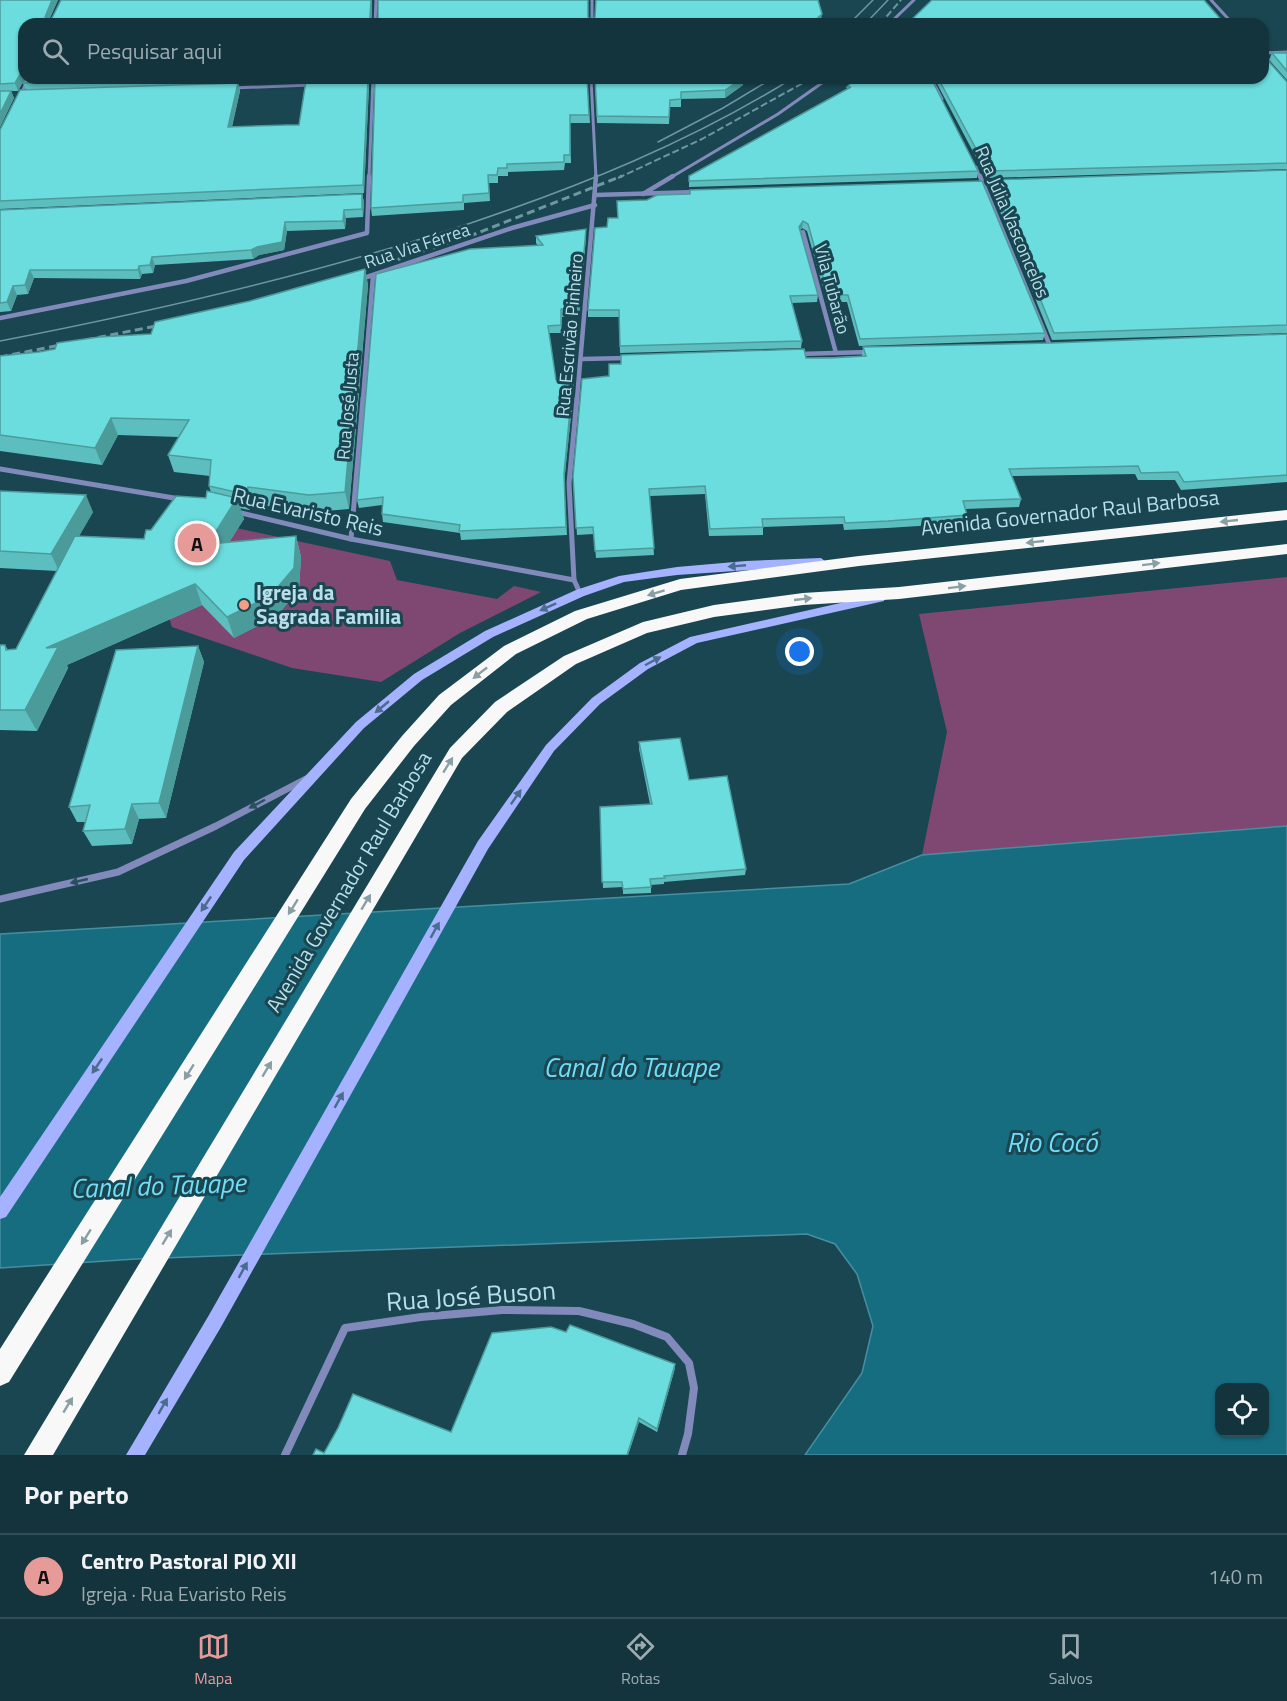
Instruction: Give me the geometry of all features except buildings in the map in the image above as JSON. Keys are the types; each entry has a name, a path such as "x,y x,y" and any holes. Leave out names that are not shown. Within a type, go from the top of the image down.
{"highway":[{"name":"Avenida Governador Raul Barbosa","path":"0,1373 358,804 408,741 445,700 510,650 581,615 680,585 858,561 1287,515"},
{"name":"Avenida Governador Raul Barbosa","path":"38,1455 417,815 456,753 501,707 570,660 644,628 714,611 803,599 899,593 1287,549"}],"main road":[{"name":"Avenida Governador Raul Barbosa","path":"0,1211 238,856 309,777 360,725 418,677 489,634 580,593 623,579 677,571 746,565 858,561"},
{"name":"Avenida Governador Raul Barbosa","path":"135,1455 215,1321 483,845 550,748 596,701 644,666 694,640 899,593"}],"street":[{"path":"375,18 376,0"},
{"path":"591,18 592,0"},
{"path":"895,18 914,0"},
{"path":"1211,0 1228,18"},
{"path":"1269,52 1287,52"},
{"path":"16,105 25,84"},
{"name":"Rua Via Férrea","path":"0,318 186,281 367,233 373,84"},
{"name":"Rua Escrivão Pinheiro","path":"580,593 574,580 569,483 596,195 597,161 591,84"},
{"path":"642,194 778,114 820,84"},
{"path":"934,84 947,110"},
{"path":"220,88 314,85"},
{"path":"11,95 33,94"},
{"name":"Rua Júlia Vasconcelos","path":"973,162 984,183 1050,346"},
{"path":"972,184 995,183"},
{"path":"596,195 701,192"},
{"name":"Rua Via Férrea","path":"350,282 512,228 595,205"},
{"name":"Vila Tubarão","path":"803,232 836,353"},
{"name":"Rua José Justa","path":"351,539 372,276"},
{"path":"1038,346 1062,345"},
{"path":"790,354 872,352"},
{"path":"582,359 628,358"},
{"path":"0,470 184,500"},
{"name":"Rua Evaristo Reis","path":"228,510 351,539 574,580"},
{"path":"0,898 118,872 216,826 309,777"},
{"name":"Rua José Buson","path":"285,1455 345,1328 421,1317 502,1310 579,1311 633,1324 667,1337 689,1363 694,1388 688,1434 682,1455"}],"shaded area":[{"path":"176,515 390,561 397,580 497,599 514,586 541,592 460,633 381,682 292,668 172,627 154,567"},
{"path":"1287,577 1287,826 922,855 947,732 919,614"}],"water":[{"path":"1287,826 1287,1455 805,1455 862,1373 873,1326 857,1274 835,1244 807,1234 136,1259 0,1268 0,934 849,884 922,855"}],"tram line":[{"path":"855,18 873,0"},
{"path":"871,18 888,0"},
{"path":"658,142 763,84"},
{"path":"0,341 233,291 462,226 548,196 632,162 714,123 783,84"}],"railway":[{"path":"885,18 901,0"},
{"path":"618,178 702,139 801,84"},
{"path":"350,275 470,236 622,176"},
{"path":"0,357 171,323"}],"place":[{"name":"Centro Pastoral PIO XII","path":"197,543"},
{"name":"Igreja da Sagrada Familia","path":"244,605"}],"water label":[{"name":"Canal do Tauape","path":"631,1068"},
{"name":"Rio Cocó","path":"1052,1143"},
{"name":"Canal do Tauape","path":"158,1186"}]}
